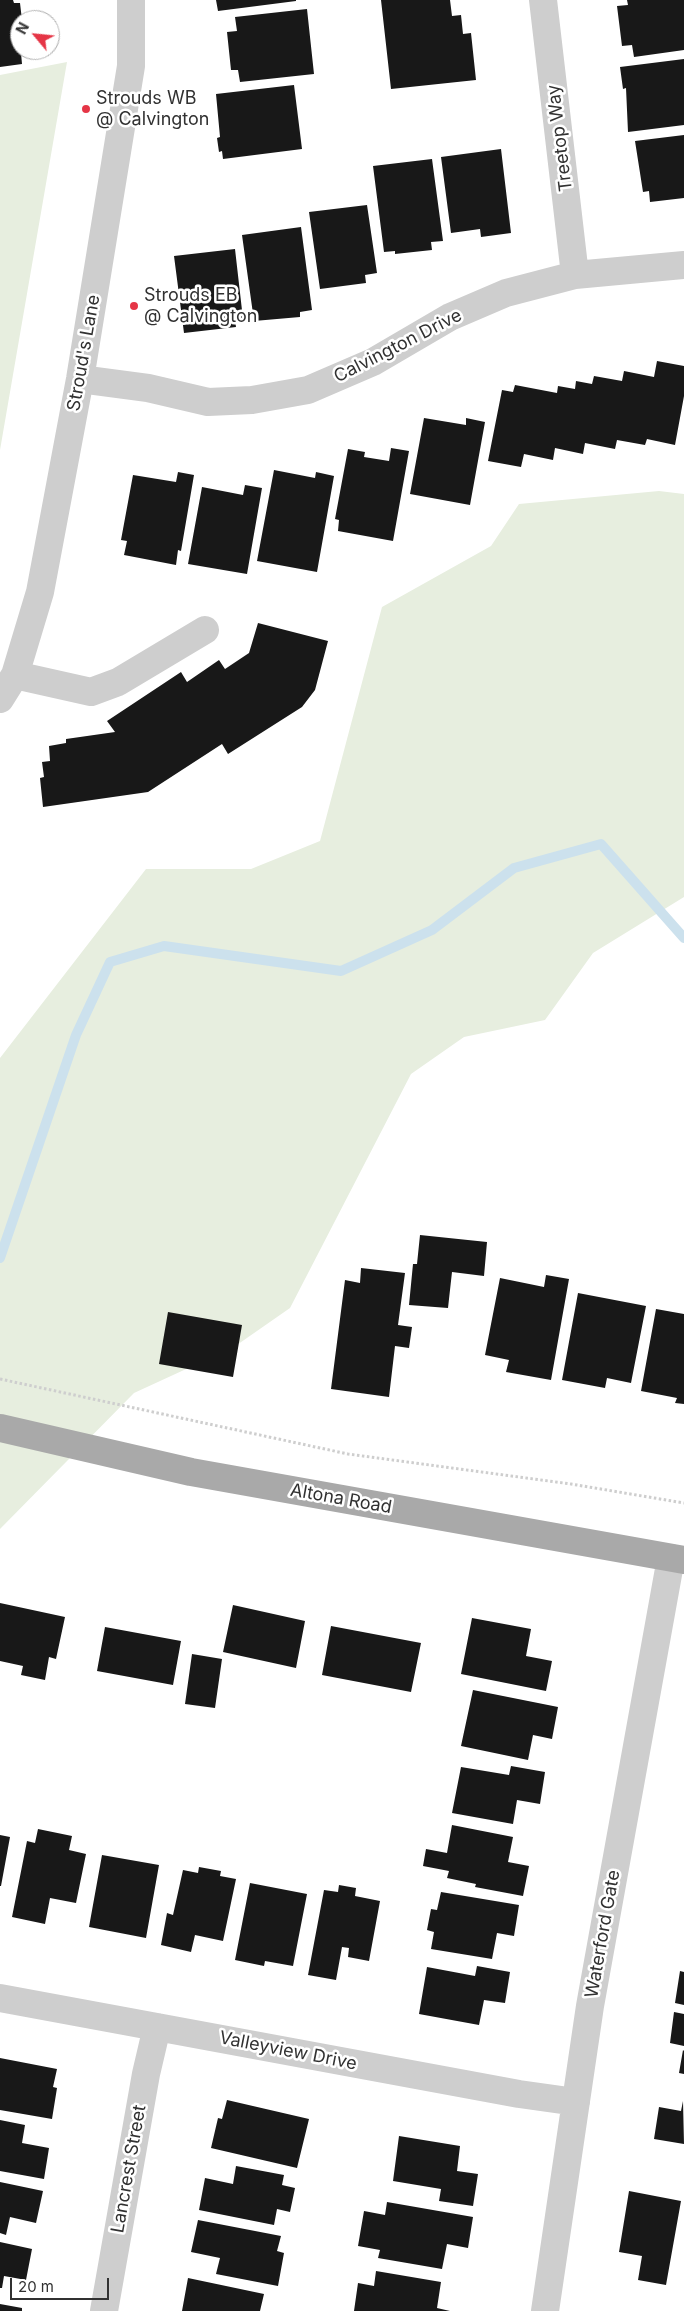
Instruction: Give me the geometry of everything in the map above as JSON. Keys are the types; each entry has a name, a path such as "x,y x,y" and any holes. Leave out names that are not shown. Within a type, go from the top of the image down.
{"main road":[{"name":"Altona Road","path":"0,1428 191,1472 677,1559"}],"street":[{"name":"Stroud's Lane","path":"0,699 14,675 40,592 80,379 131,66 130,0"},
{"name":"Treetop Way","path":"543,0 575,275"},
{"name":"Calvington Drive","path":"80,379 148,388 208,402 252,400 308,390 373,362 450,318 506,293 575,275 684,264"},
{"path":"14,675 92,692 118,682 205,630"},
{"name":"Waterford Gate","path":"545,2311 592,1996 677,1559"},
{"name":"Valleyview Drive","path":"0,1998 519,2094 576,2102"},
{"name":"Lancrest Street","path":"104,2311 146,2074 157,2027"}],"path":[{"path":"0,1379 348,1454 571,1484 684,1503"}],"green space":[{"path":"67,62 0,450 0,75"},
{"path":"659,491 684,494 684,897 593,953 545,1020 464,1037 411,1074 290,1308 234,1347 134,1393 0,1529 0,1058 146,869 251,869 320,841 382,607 491,546 519,504"}],"building":[{"path":"0,0 13,0 14,3 20,3 21,10 10,10 10,60 22,60 22,64 0,67"},
{"path":"216,0 296,0 296,1 218,11"},
{"path":"381,0 450,0 452,16 461,15 463,34 471,33 476,80 391,89"},
{"path":"627,0 684,0 684,50 634,57 632,45 622,46 617,6 628,5"},
{"path":"307,9 314,74 240,82 238,70 231,70 227,32 237,31 235,17"},
{"path":"684,59 684,125 628,132 626,88 623,89 620,67"},
{"path":"294,85 302,149 223,159 222,151 219,152 217,138 220,137 216,94"},
{"path":"684,135 684,198 650,202 649,191 643,192 635,141"},
{"path":"501,149 511,233 481,237 480,229 451,233 441,157"},
{"path":"432,159 443,241 431,242 432,250 395,254 395,251 384,252 373,166"},
{"path":"367,205 377,273 365,275 366,283 320,289 309,212"},
{"path":"301,227 312,310 300,312 300,317 254,321 242,235"},
{"path":"235,249 243,319 235,320 236,327 184,333 174,256"},
{"path":"657,361 684,366 684,396 675,445 647,439 645,445 617,440 615,449 585,443 583,454 555,448 553,460 524,454 521,467 488,461 502,390 513,392 515,385 557,393 558,386 575,389 576,381 592,384 594,376 622,381 624,371 654,377"},
{"path":"424,418 466,425 466,418 485,422 470,505 410,494"},
{"path":"391,448 409,451 393,541 338,531 339,520 335,519 348,449 365,452 364,457 389,461"},
{"path":"274,470 315,478 316,472 334,476 317,572 257,561"},
{"path":"178,472 194,475 181,551 178,550 176,565 124,555 127,541 121,540 133,475 176,482"},
{"path":"245,485 262,488 247,574 188,564 202,487 243,495"},
{"path":"258,623 328,641 315,690 302,707 228,754 222,744 148,792 43,807 40,778 44,777 42,762 50,761 49,746 66,743 66,739 115,732 107,721 181,672 187,682 219,660 225,669 249,653"},
{"path":"420,1235 487,1242 484,1276 452,1272 448,1308 409,1305 413,1264 417,1264"},
{"path":"361,1268 405,1273 398,1325 412,1327 409,1348 395,1346 389,1397 331,1389 345,1280 360,1283"},
{"path":"546,1275 569,1279 551,1380 506,1372 509,1360 485,1355 500,1278 544,1287"},
{"path":"578,1293 646,1306 631,1383 607,1378 605,1388 562,1380"},
{"path":"656,1309 684,1314 684,1404 675,1403 677,1398 641,1391"},
{"path":"168,1312 242,1325 233,1377 159,1364"},
{"path":"0,1603 65,1617 56,1659 49,1657 45,1680 21,1675 23,1666 0,1661"},
{"path":"233,1605 305,1621 296,1668 223,1652"},
{"path":"472,1618 531,1629 526,1656 552,1661 546,1691 461,1674"},
{"path":"331,1626 421,1643 411,1692 322,1675"},
{"path":"105,1627 181,1641 173,1685 97,1671"},
{"path":"192,1654 222,1659 215,1708 185,1704"},
{"path":"473,1690 558,1707 552,1739 533,1735 528,1760 461,1746"},
{"path":"511,1766 545,1772 540,1804 517,1800 513,1824 452,1813 461,1767 509,1775"},
{"path":"452,1825 513,1837 508,1862 529,1866 523,1896 475,1887 476,1884 447,1878 449,1871 423,1866 426,1849 447,1853"},
{"path":"38,1829 72,1836 69,1850 86,1854 76,1903 50,1898 45,1924 12,1917 27,1841 35,1843"},
{"path":"0,1835 10,1837 1,1886 0,1886"},
{"path":"102,1855 159,1865 146,1938 89,1927"},
{"path":"199,1867 221,1871 220,1876 236,1879 223,1941 195,1935 191,1952 161,1945 167,1913 173,1915 183,1870 198,1873"},
{"path":"250,1883 307,1894 293,1966 265,1961 264,1966 235,1960"},
{"path":"339,1885 356,1888 355,1896 380,1901 369,1961 348,1957 349,1948 342,1947 336,1980 308,1975 324,1890 338,1892"},
{"path":"441,1892 519,1905 514,1936 497,1933 492,1959 431,1949 434,1932 427,1930 431,1909 437,1910"},
{"path":"477,1966 510,1972 505,2003 484,2000 479,2025 419,2014 427,1967 475,1976"},
{"path":"680,1971 684,1972 684,2005 675,2003"},
{"path":"674,2012 684,2014 684,2046 670,2043"},
{"path":"684,2051 684,2074 679,2073"},
{"path":"0,2058 57,2069 53,2087 57,2088 52,2119 0,2110"},
{"path":"227,2100 309,2119 297,2168 211,2148 218,2118 222,2119"},
{"path":"683,2101 684,2144 654,2139 659,2107 681,2111"},
{"path":"0,2120 25,2125 22,2143 49,2148 44,2179 0,2171"},
{"path":"399,2136 460,2146 457,2171 478,2174 473,2206 439,2201 441,2189 393,2181"},
{"path":"236,2166 284,2175 282,2185 295,2188 290,2212 277,2209 274,2225 199,2210 205,2178 233,2184"},
{"path":"0,2182 43,2191 36,2223 10,2217 6,2235 0,2233"},
{"path":"629,2191 681,2201 666,2285 638,2280 642,2256 619,2252"},
{"path":"387,2202 473,2217 468,2248 447,2244 442,2269 378,2258 380,2250 358,2246 364,2211 385,2215"},
{"path":"198,2220 281,2236 277,2251 284,2253 278,2286 216,2274 220,2258 191,2252"},
{"path":"0,2242 32,2249 26,2280 4,2276 2,2288 0,2288"},
{"path":"376,2271 441,2282 437,2308 450,2311 354,2311 358,2283 374,2286"},
{"path":"188,2278 264,2294 260,2311 182,2311"},
{"path":"0,2304 22,2308 22,2311 0,2311"}],"waterway":[{"path":"0,1258 76,1035 110,962 164,946 341,971 432,930 514,868 601,844 684,938"}],"place":[{"name":"Strouds WB @ Calvington","path":"86,109"},
{"name":"Strouds EB @ Calvington","path":"134,306"}]}
